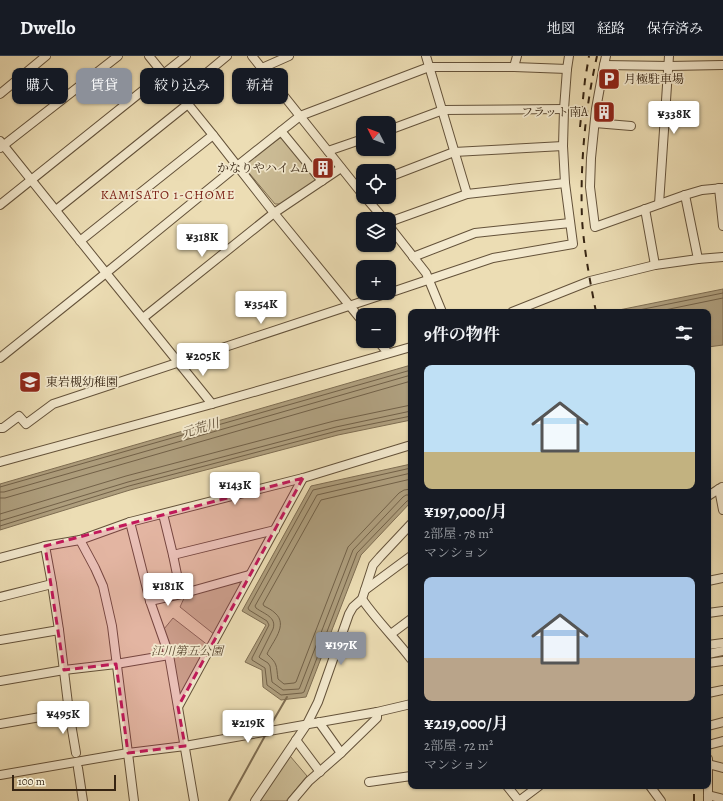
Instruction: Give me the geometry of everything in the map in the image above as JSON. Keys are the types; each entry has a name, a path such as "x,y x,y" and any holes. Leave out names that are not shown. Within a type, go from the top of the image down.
{"street":[{"path":"0,94 46,56"},
{"path":"118,56 1,145 32,180 212,404"},
{"path":"149,56 158,68"},
{"path":"171,68 186,56"},
{"path":"213,68 227,56"},
{"path":"252,56 262,68 289,56"},
{"path":"426,56 443,110 466,194"},
{"path":"514,67 516,56"},
{"path":"396,291 493,258 574,244 565,183 564,146 564,109 569,56"},
{"path":"606,56 596,109 591,158 590,187 595,227 685,195 702,190 721,188 723,226"},
{"path":"659,204 669,56"},
{"path":"604,65 723,65"},
{"path":"0,358 300,116 429,67 514,67 567,69"},
{"path":"0,205 140,93"},
{"path":"288,101 356,185"},
{"path":"56,210 188,104 356,313"},
{"path":"396,127 443,110 564,109"},
{"path":"595,123 631,126"},
{"path":"281,131 322,181"},
{"path":"80,241 212,135"},
{"path":"328,151 356,141"},
{"path":"396,174 454,152 564,146"},
{"path":"143,318 274,213 341,168"},
{"path":"396,219 466,194 565,183"},
{"path":"685,195 698,259"},
{"path":"372,204 378,212"},
{"path":"645,209 655,265"},
{"path":"413,257 475,233 570,223"},
{"path":"396,235 426,273 441,309"},
{"path":"519,309 586,282 655,265 723,257"},
{"path":"0,428 3,428 19,416 26,424 53,404 368,300"},
{"path":"384,348 388,353"},
{"path":"0,462 212,404 408,348"},
{"path":"0,558 45,546 80,540 130,522 303,478 408,446"},
{"path":"178,707 303,478"},
{"path":"711,494 721,488 723,510"},
{"path":"162,514 173,555 181,594"},
{"path":"130,522 150,601 169,655 194,801"},
{"path":"255,801 307,724 318,702 350,614 353,607 362,599 373,565 408,527"},
{"path":"173,555 275,530"},
{"path":"80,540 103,586 112,626 134,801"},
{"path":"45,546 59,630 69,712 76,754"},
{"path":"365,590 408,558"},
{"path":"150,601 249,575"},
{"path":"711,580 723,578"},
{"path":"0,597 52,584"},
{"path":"362,599 408,655"},
{"path":"711,613 723,611"},
{"path":"391,634 408,621"},
{"path":"0,640 59,630"},
{"path":"711,645 723,643"},
{"path":"711,653 723,651"},
{"path":"0,681 169,655"},
{"path":"711,663 723,661"},
{"path":"711,692 723,690"},
{"path":"0,775 185,746 377,712 408,705"},
{"path":"0,724 69,712"},
{"path":"292,801 309,782 377,718 377,712"},
{"path":"319,722 341,753"},
{"path":"711,725 723,722"},
{"path":"296,740 320,772"},
{"path":"711,744 723,741"},
{"path":"711,765 723,768"},
{"path":"78,768 83,801"},
{"path":"369,782 408,776"},
{"path":"509,789 519,801 535,789"},
{"path":"654,789 661,801"},
{"path":"708,798 723,799"}],"highlighted area":[{"path":"303,478 178,707 185,746 128,753 116,664 64,670 45,546"}],"green space":[{"path":"280,138 283,138 317,181 281,204 275,204 245,168 245,164"},
{"name":"江川第五公園","path":"239,582 242,586 215,635 180,607 185,596"},
{"name":"江川第五公園","path":"173,618 209,646 183,694 178,693 164,629"},
{"path":"290,756 307,776 286,801 260,801"}],"water":[{"path":"723,289 723,345 711,347 711,309 624,309"},
{"name":"元荒川","path":"408,366 408,421 338,435 130,490 0,530 0,484"},
{"path":"408,465 408,505 361,555 306,697 281,700 263,687 262,670 245,662 266,625 242,611 311,486"}],"waterway":[{"path":"269,728 287,697"},
{"path":"229,801 266,734"}],"railway":[{"path":"580,127 589,56"},
{"path":"595,309 584,242 582,219 582,178 586,117 597,56"},
{"path":"694,789 694,801"}],"place":[{"name":"月極駐車場","path":"609,79"},
{"name":"フラット南A","path":"604,112"},
{"name":"かなりやハイムA","path":"323,168"},
{"name":"東岩槻幼稚園","path":"30,382"}],"district":[{"name":"KAMISATO 1-CHOME","path":"168,194"}]}
